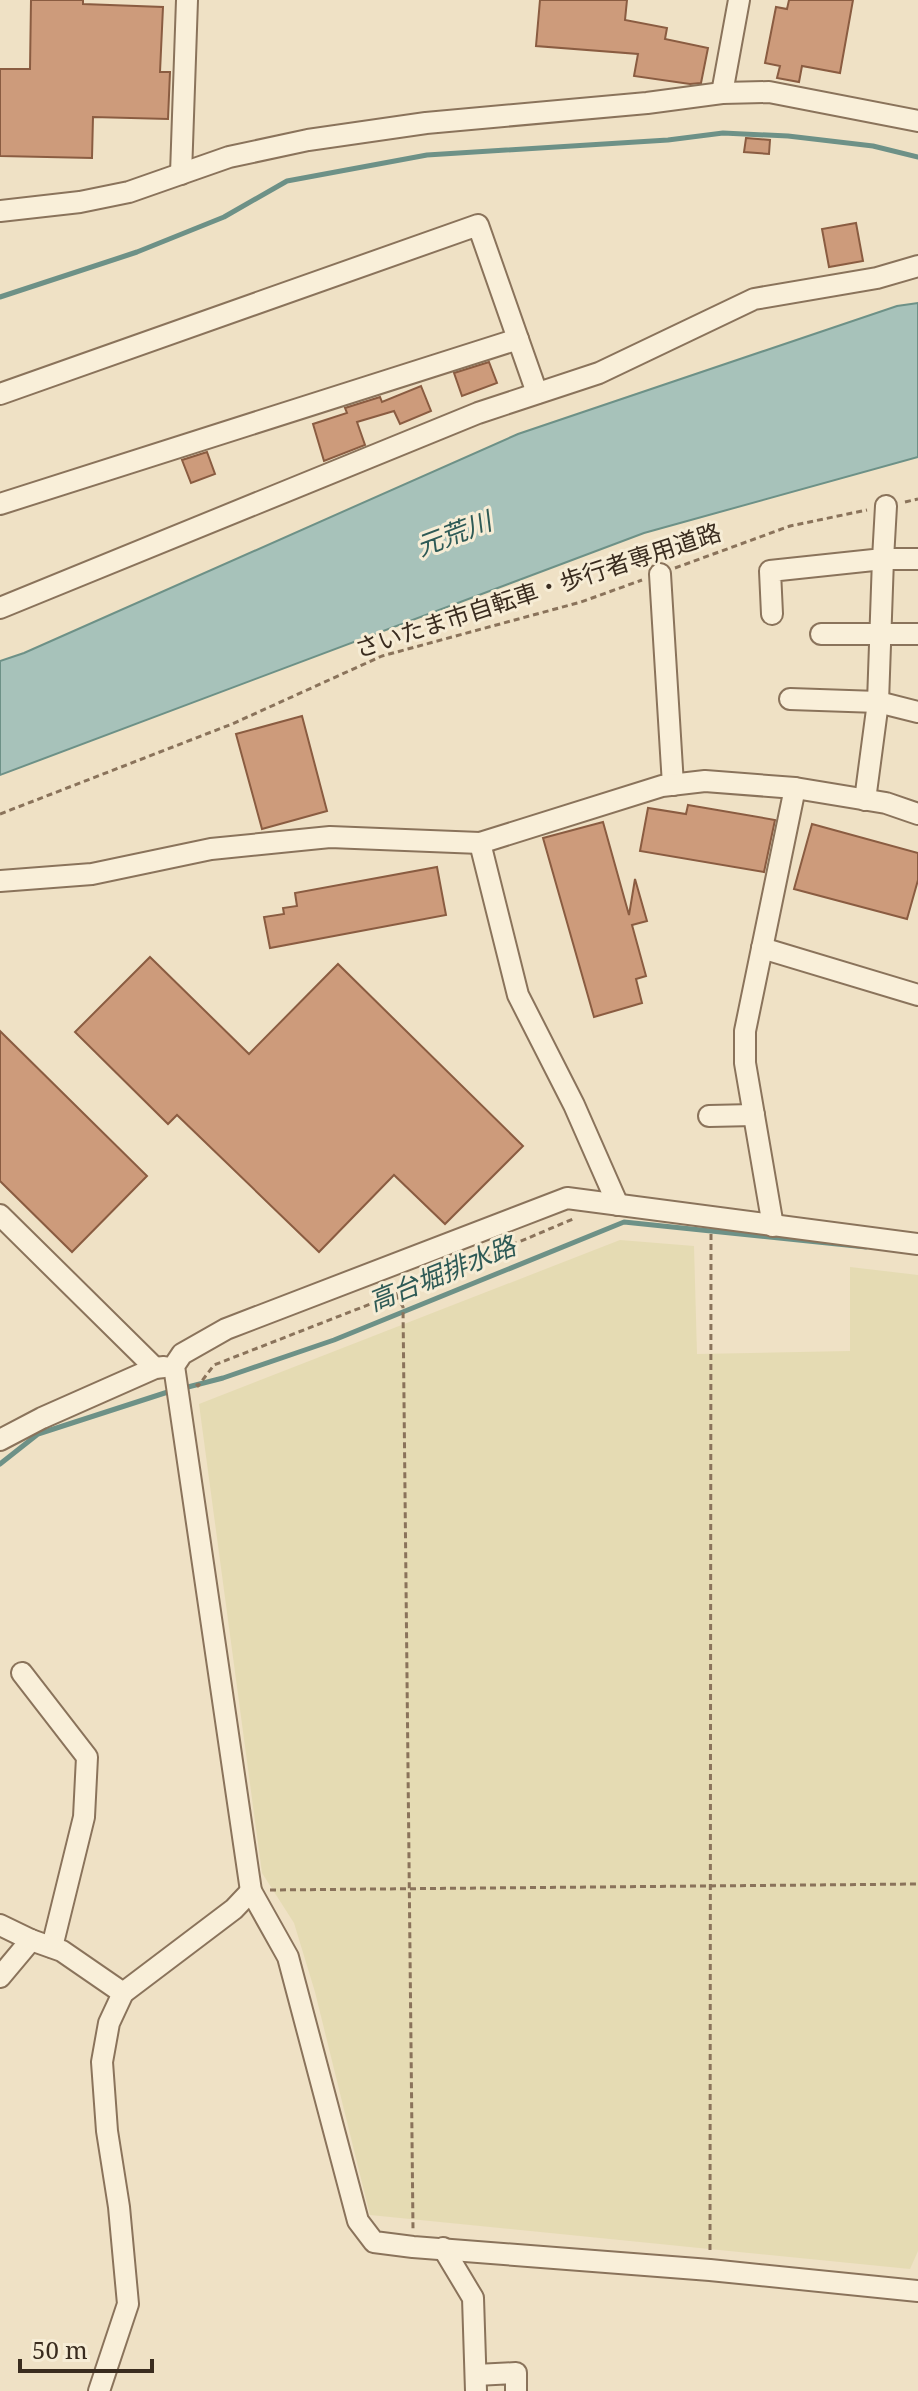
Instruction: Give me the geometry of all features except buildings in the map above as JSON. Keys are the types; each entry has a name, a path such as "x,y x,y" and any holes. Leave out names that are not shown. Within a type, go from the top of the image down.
{"street":[{"path":"181,174 187,0"},
{"path":"722,93 739,0"},
{"path":"0,211 80,202 129,192 229,157 308,140 426,123 722,93 769,92 918,121"},
{"path":"0,394 478,225 537,393"},
{"path":"3,599 284,494 448,425 599,373 754,299 877,278 918,266"},
{"path":"0,504 518,339"},
{"path":"865,800 878,702 886,506"},
{"path":"772,614 770,571 883,559 918,559"},
{"path":"660,574 673,785"},
{"path":"821,634 917,634"},
{"path":"790,699 878,702 918,712"},
{"path":"0,881 92,874 211,849 330,837 480,843 673,785 705,781 795,788 886,803 918,814"},
{"path":"773,1226 745,1063 745,1031 795,788"},
{"path":"480,843 518,995 574,1105 618,1205"},
{"path":"762,948 918,995"},
{"path":"709,1116 754,1115"},
{"path":"0,1440 42,1418 168,1369 182,1354 226,1329 567,1198 918,1244"},
{"path":"0,1215 168,1369 251,1891 288,1957 358,2221 374,2242 918,2290"},
{"path":"22,1673 87,1757 84,1817 52,1947"},
{"path":"99,2391 128,2304 102,2062 109,2023 123,1993 234,1909 251,1891"},
{"path":"0,1925 62,1951 123,1993"},
{"path":"0,1977 31,1940"},
{"path":"443,2248 473,2298 476,2383 516,2373 516,2391"}],"path":[{"name":"さいたま市自転車・歩行者専用道路","path":"0,814 232,724 382,656 581,602 790,526 918,499"},
{"path":"168,1369 198,1386 214,1365 396,1294 581,1215"},
{"path":"710,2270 711,1217"},
{"path":"396,1294 403,1307 413,2247"},
{"path":"251,1891 918,1884"}],"shaded area":[{"path":"620,1240 694,1246 697,1354 850,1351 850,1267 918,1275 918,2251 910,2269 370,2215 315,1992 294,1923 262,1873 199,1404"}],"water":[{"name":"元荒川","path":"918,303 918,457 644,533 0,775 0,661 518,434 897,306"}],"waterway":[{"path":"0,297 137,252 224,217 287,181 427,155 668,140 723,133 788,136 873,146 918,157"},
{"name":"高台堀排水路","path":"184,1388 334,1340 624,1222 866,1247"},
{"name":"高台堀排水路","path":"0,1464 38,1434 174,1390"}]}
